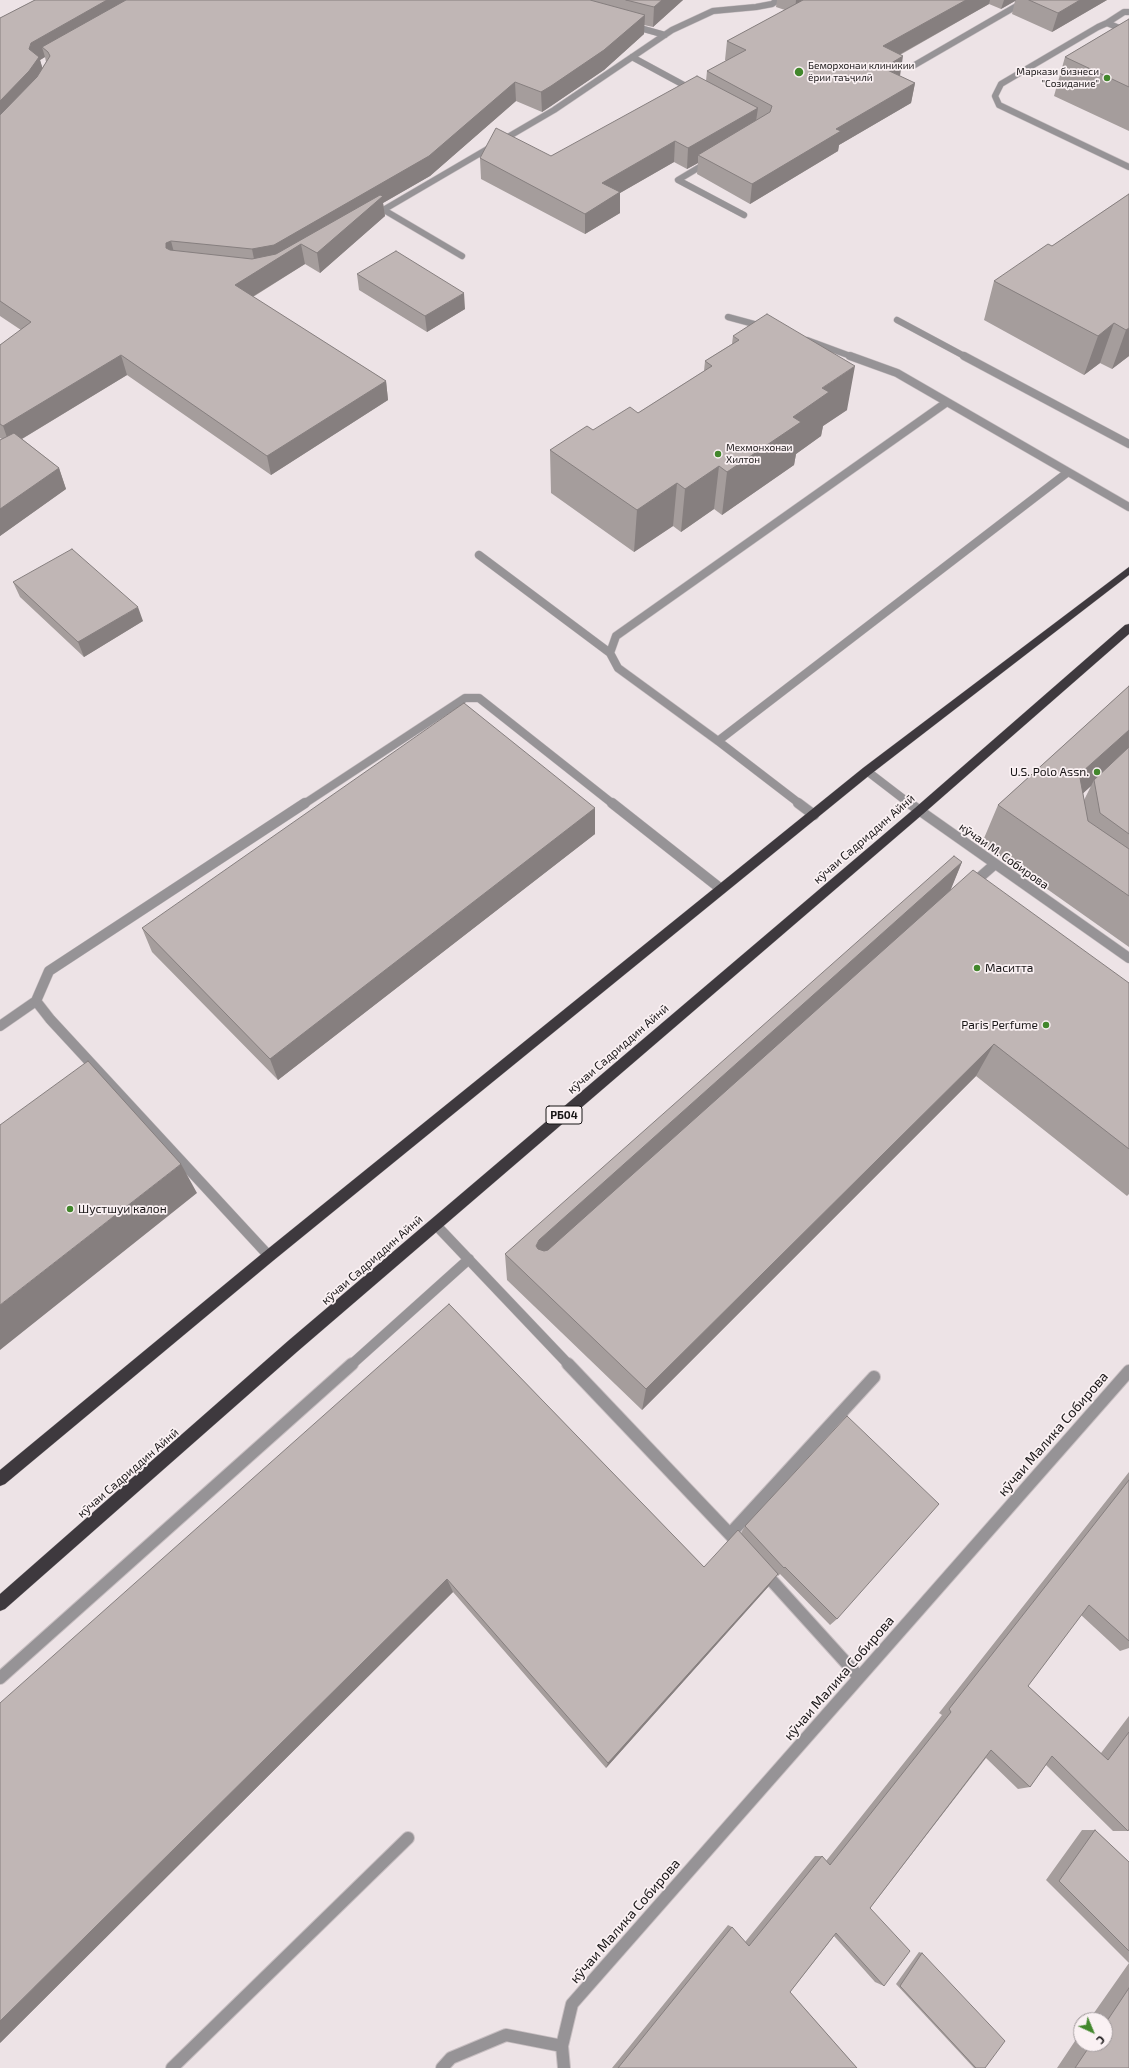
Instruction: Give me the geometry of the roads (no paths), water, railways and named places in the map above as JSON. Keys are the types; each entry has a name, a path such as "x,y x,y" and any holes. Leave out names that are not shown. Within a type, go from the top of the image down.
{"highway":[{"path":"0,1479 269,1256 867,771 1129,570"},
{"name":"кӯчаи Садриддин Айнӣ","path":"0,1604 293,1346 919,811 1129,628"}],"street":[{"path":"364,221 554,110 665,34 713,11 756,7 772,4 778,0"},
{"path":"913,66 1027,0"},
{"path":"1129,12 1124,12 1000,84 995,96 999,105 1129,167"},
{"path":"1107,23 1129,32"},
{"path":"627,24 665,34"},
{"path":"632,57 702,94"},
{"path":"712,160 678,180 744,216"},
{"path":"384,210 462,256"},
{"path":"728,316 770,329"},
{"path":"897,320 1129,444"},
{"path":"798,337 897,373 1129,507"},
{"path":"610,653 616,636 947,402"},
{"path":"718,741 1068,472"},
{"path":"479,555 610,653 618,668 718,741 814,815"},
{"path":"0,1026 36,1001 49,971 465,698 479,698 721,889"},
{"name":"кӯчаи М. Собирова","path":"867,771 919,811 1129,958"},
{"path":"965,891 995,864"},
{"path":"36,1001 50,1019 269,1256"},
{"path":"435,1224 730,1534 859,1677"},
{"path":"0,1678 469,1259"},
{"name":"кӯчаи Малика Собирова","path":"562,2046 572,2004 1129,1371"},
{"path":"730,1534 874,1377"},
{"path":"172,2068 408,1838"},
{"path":"442,2068 451,2058 506,2035 562,2046 564,2068"}],"place":[{"name":"Беморхонаи клиникии ёрии таъҷилӣ","path":"799,72"},
{"name":"Маркази бизнеси \"Созидание\"","path":"1107,78"},
{"name":"Мехмонхонаи Хилтон","path":"718,454"},
{"name":"U.S. Polo Assn.","path":"1097,772"},
{"name":"Маситта","path":"977,968"},
{"name":"Paris Perfume","path":"1046,1025"},
{"name":"Шустшуи калон","path":"70,1209"}]}
